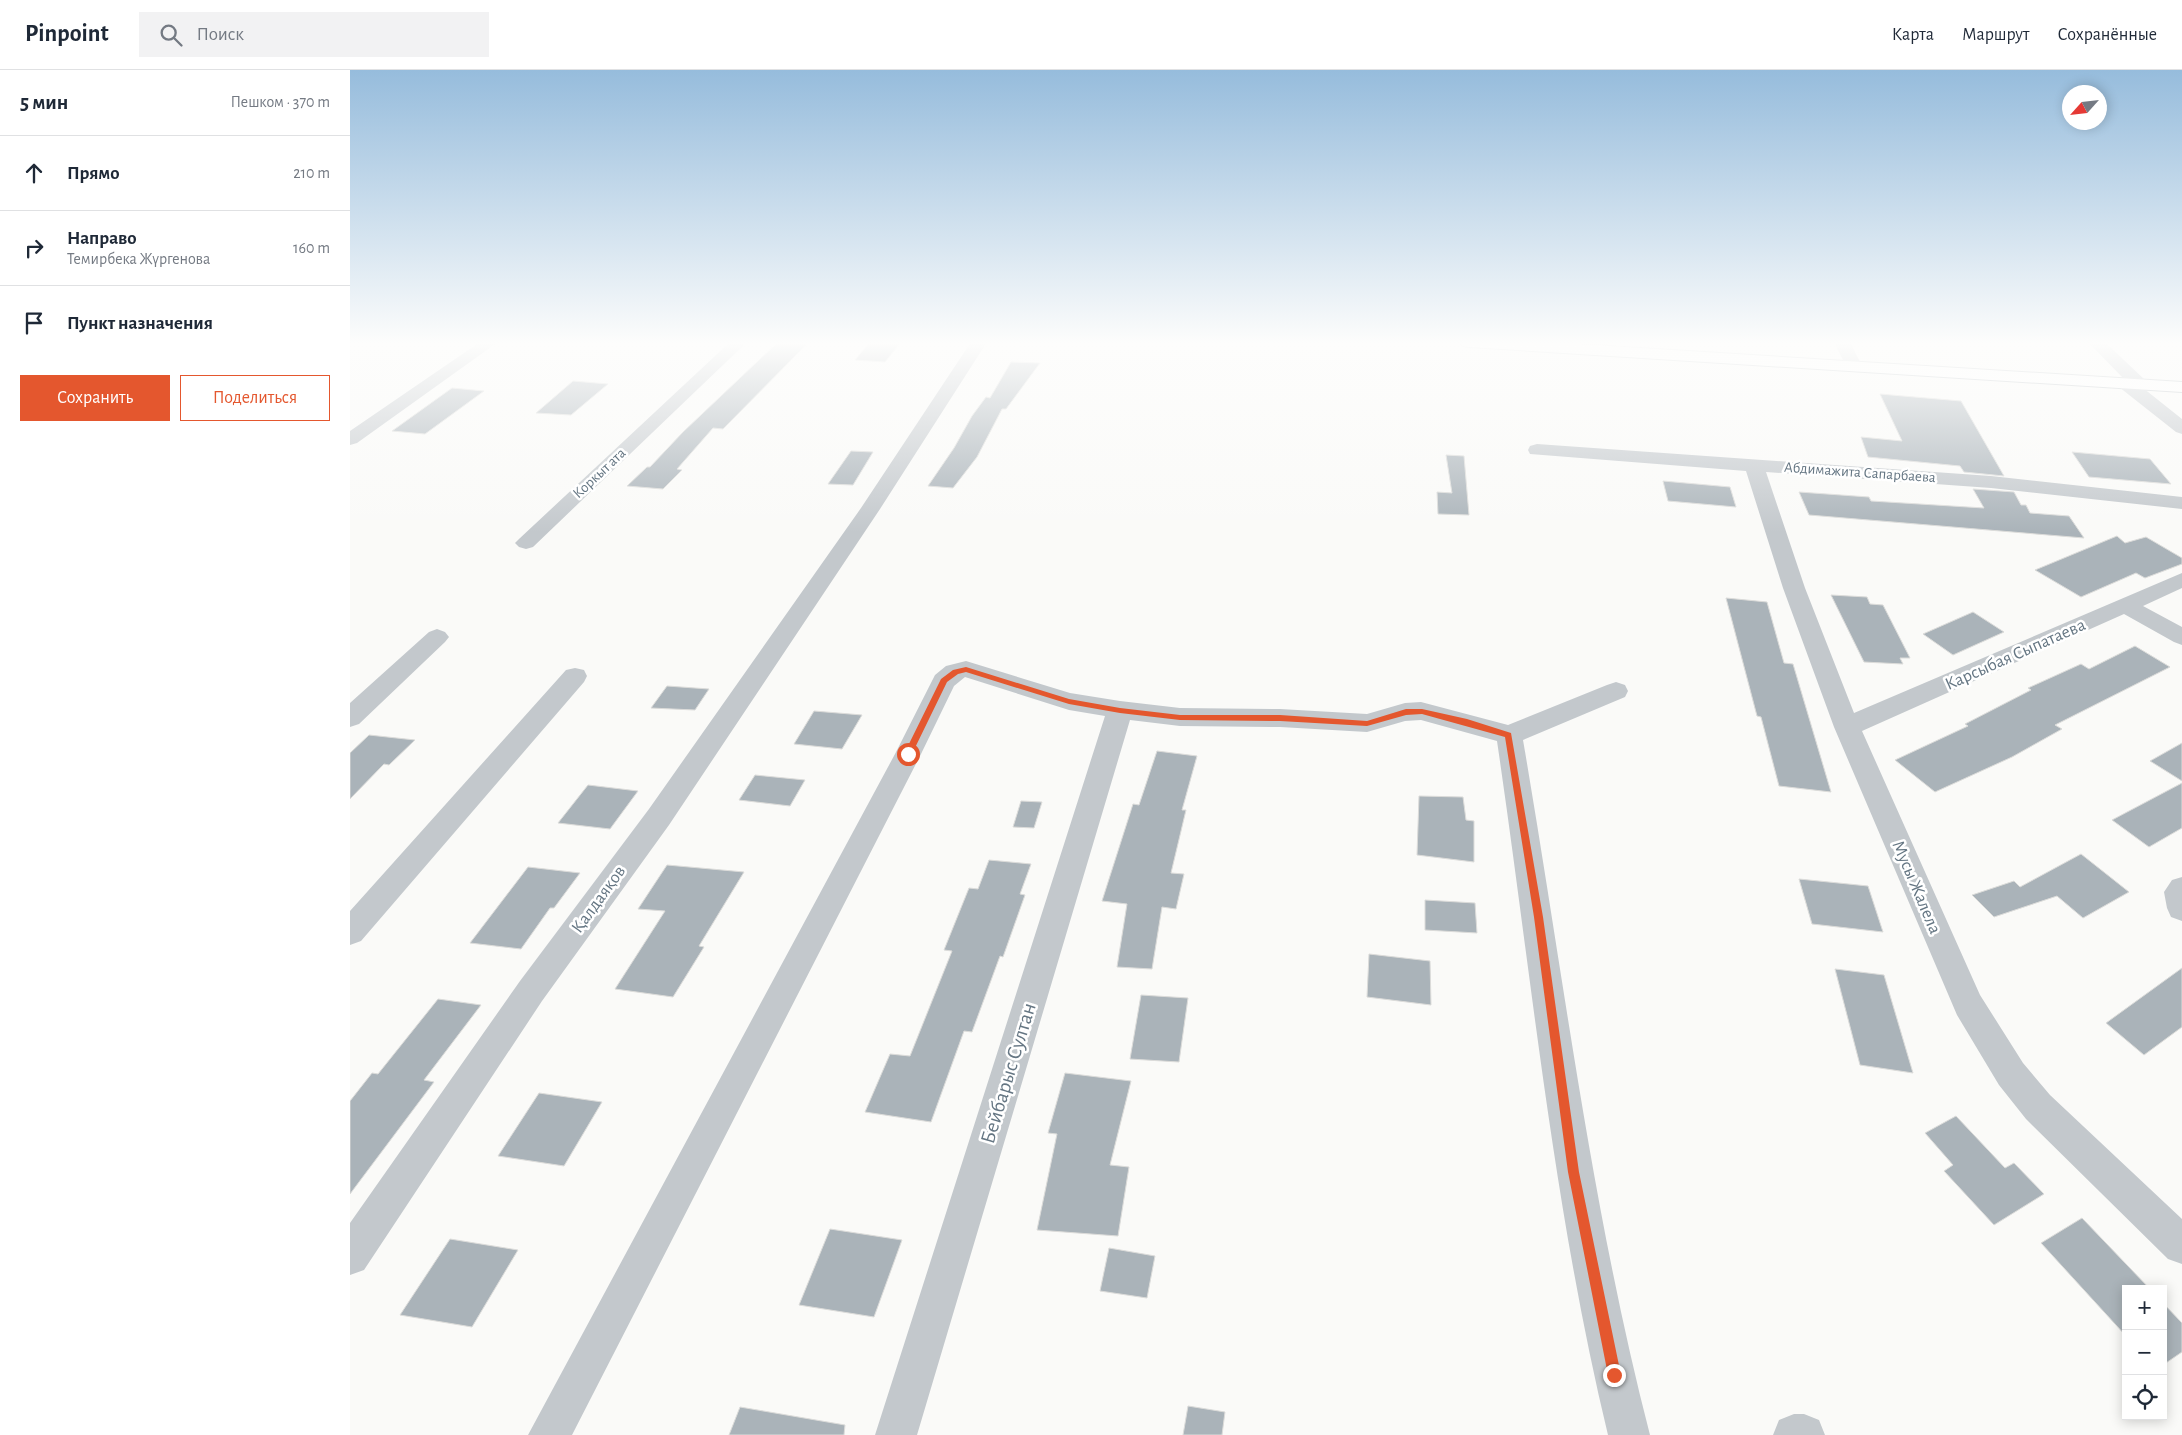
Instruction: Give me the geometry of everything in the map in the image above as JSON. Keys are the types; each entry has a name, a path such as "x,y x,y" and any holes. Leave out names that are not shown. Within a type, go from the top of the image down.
{"street":[{"path":"350,439 398,406"},
{"name":"Коркыт ата","path":"526,543 671,406"},
{"name":"Қалдаяқов","path":"350,1256 531,992 659,817 846,543 937,406"},
{"path":"2157,406 2182,428"},
{"name":"Абдимажита Сапарбаева","path":"1537,450 1990,482 2182,503"},
{"name":"Мусы Жалела","path":"1754,465 1794,588 1847,727 1968,1005 2011,1074 2038,1107 2182,1245"},
{"name":"Карсыбая Сыпатаева","path":"1847,727 2127,606 2182,580"},
{"path":"2127,606 2182,637"},
{"path":"350,718 437,637"},
{"path":"549,1435 903,763 944,680 955,672 966,669 1069,701 1120,710 1180,717 1280,718 1367,723 1406,712 1422,711 1509,735 1616,691"},
{"path":"350,932 575,676"},
{"name":"Бейбарыс Султан","path":"896,1435 1120,710"},
{"path":"1509,735 1538,917 1574,1172 1614,1375 1629,1435"},
{"path":"2182,889 2179,892 2182,908"},
{"path":"1794,1435 1804,1435"}],"building":[{"path":"427,406 464,406 425,434 392,431"},
{"path":"544,406 582,406 571,415 536,413"},
{"path":"711,406 746,406 723,429 713,428 677,469 682,470 663,489 627,486 647,467 650,467"},
{"path":"980,406 1008,406 1006,409 1002,409 977,457 953,488 928,486 954,448"},
{"path":"1885,406 1964,406 2004,476 1964,472 1960,466 1868,457 1861,437 1902,441"},
{"path":"851,451 873,452 853,485 828,484"},
{"path":"2072,452 2150,459 2171,484 2089,477"},
{"path":"1446,455 1464,456 1469,515 1438,514 1437,492 1452,493"},
{"path":"1663,481 1730,487 1736,507 1668,501"},
{"path":"1973,489 2014,492 2021,505 2026,505 2030,513 2069,516 2084,538 1809,515 1799,492 1869,497 1871,501 1984,508"},
{"path":"2117,536 2125,543 2146,537 2182,558 2182,564 2145,578 2136,573 2081,597 2035,570"},
{"path":"1831,595 1867,597 1870,604 1883,605 1910,658 1900,658 1903,664 1864,662"},
{"path":"1726,598 1767,602 1784,663 1793,664 1831,792 1779,786 1761,717 1757,716"},
{"path":"1973,612 2004,632 1953,655 1923,634"},
{"path":"2135,646 2170,667 2055,725 2062,729 2012,757 1935,792 1895,760 1968,726 1965,724 2031,690 2028,688 2081,664 2089,669"},
{"path":"667,686 709,689 695,710 651,708"},
{"path":"814,711 862,715 842,749 794,744"},
{"path":"369,735 415,740 389,765 384,764 350,799 350,753"},
{"path":"2182,743 2182,781 2150,761"},
{"path":"1157,751 1197,756 1182,810 1186,810 1171,873 1184,874 1176,909 1162,907 1152,969 1117,967 1127,904 1102,901 1133,804 1139,805"},
{"path":"755,775 805,780 790,806 739,800"},
{"path":"2182,783 2182,828 2149,847 2112,820"},
{"path":"588,785 638,791 610,829 558,823"},
{"path":"1419,796 1463,797 1466,820 1474,821 1474,862 1417,855"},
{"path":"1021,801 1042,802 1034,828 1013,827"},
{"path":"2081,854 2129,892 2083,918 2057,896 1994,917 1972,895 2014,881 2020,887"},
{"path":"989,860 1031,864 1020,894 1025,895 1003,957 1000,956 972,1032 964,1031 931,1122 865,1112 890,1054 910,1056 952,951 944,950 969,888 978,889"},
{"path":"667,865 744,872 699,946 704,947 673,997 615,989 665,911 638,909"},
{"path":"528,867 580,873 554,908 550,908 521,949 470,943"},
{"path":"1799,879 1868,886 1883,932 1812,924"},
{"path":"1425,900 1475,903 1477,933 1425,930"},
{"path":"1369,954 1430,961 1431,1005 1367,997"},
{"path":"2182,968 2182,1027 2144,1055 2106,1023"},
{"path":"1835,969 1884,975 1913,1073 1860,1065"},
{"path":"1141,995 1188,998 1179,1062 1130,1059"},
{"path":"438,999 481,1005 424,1080 434,1082 350,1194 350,1101 372,1073 378,1074"},
{"path":"1065,1073 1131,1081 1110,1165 1129,1167 1118,1236 1037,1230 1057,1134 1048,1133"},
{"path":"539,1093 602,1102 564,1166 498,1156"},
{"path":"1956,1116 2005,1168 2014,1163 2044,1194 1994,1225 1944,1171 1953,1165 1925,1133"},
{"path":"2082,1218 2146,1285 2122,1285 2122,1332 2041,1243"},
{"path":"830,1229 902,1240 874,1317 799,1305"},
{"path":"450,1239 518,1250 472,1327 400,1315"},
{"path":"1109,1248 1155,1256 1147,1298 1100,1291"},
{"path":"2167,1307 2182,1323 2182,1352 2167,1362"},
{"path":"1188,1406 1225,1412 1222,1435 1183,1435"},
{"path":"740,1407 845,1425 844,1435 729,1435"}],"route":[{"path":"908,754 944,680 955,672 966,669 982,676 1069,701 1120,710 1180,717 1280,718 1304,721 1367,723 1406,712 1422,711 1509,735 1538,917 1574,1172 1614,1375"}]}
